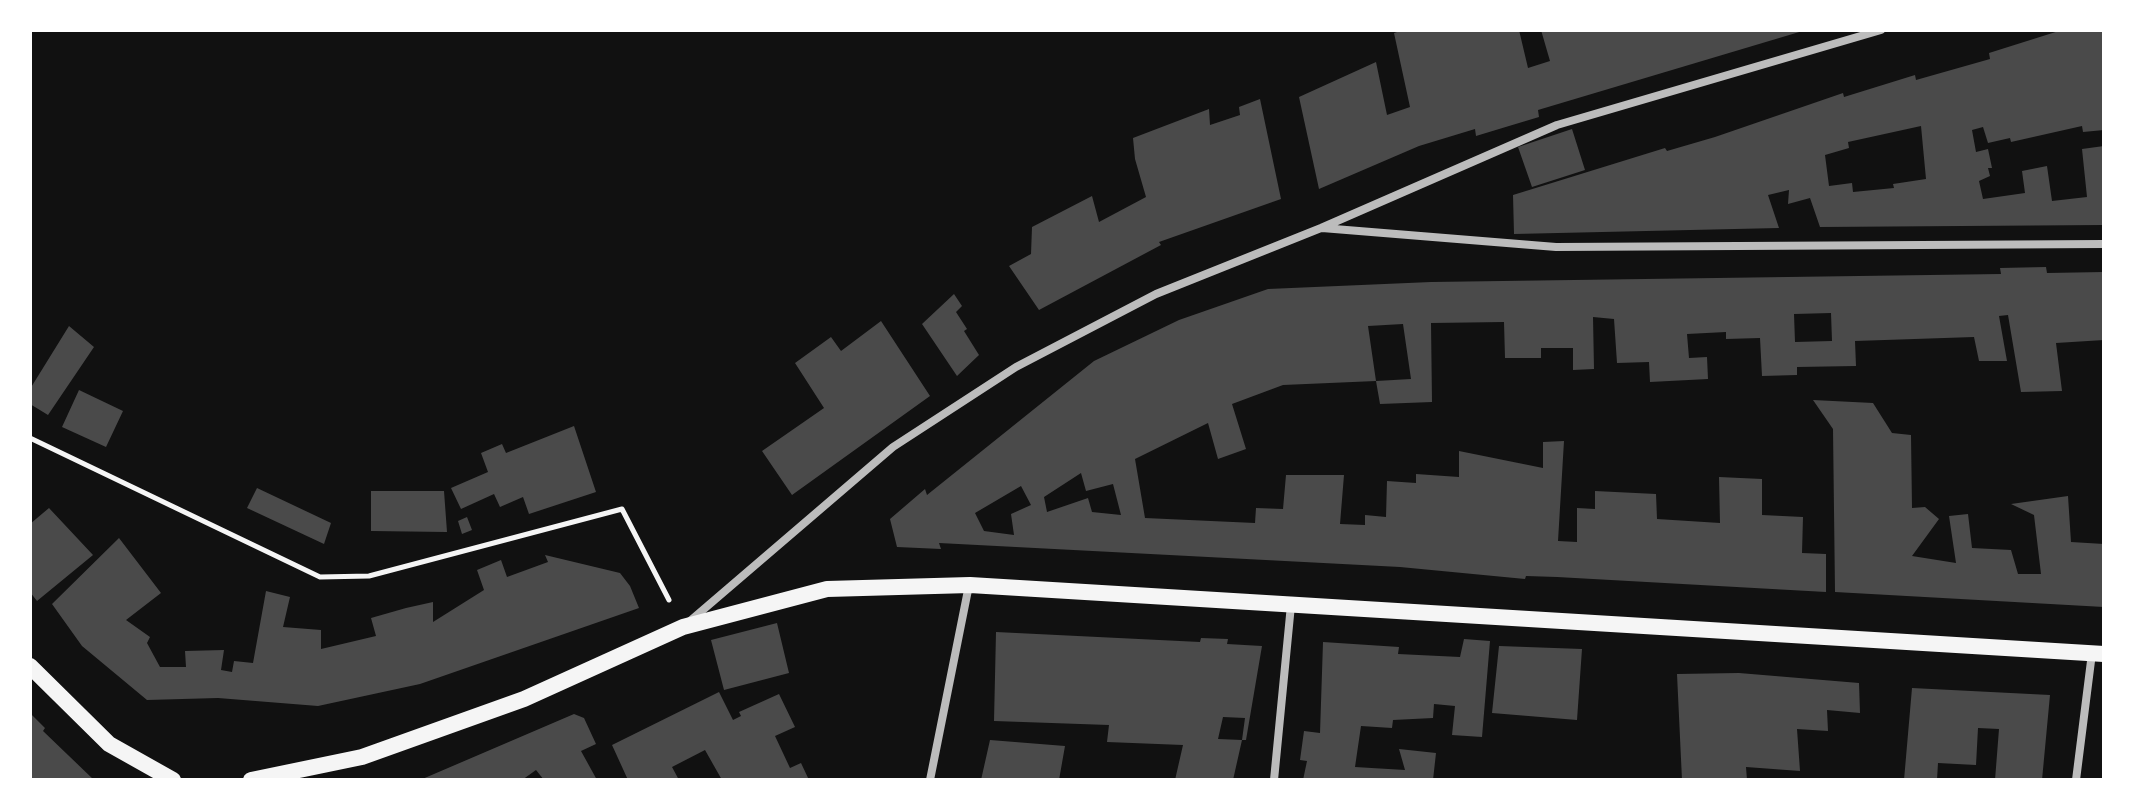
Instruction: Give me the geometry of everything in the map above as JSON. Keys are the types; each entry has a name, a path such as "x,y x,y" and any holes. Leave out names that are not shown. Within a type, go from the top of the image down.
{"main road":[{"path":"251,780 362,757 524,699 683,627 827,589 970,585 2098,654"},
{"path":"30,666 109,744 173,780"}],"street":[{"path":"683,627 893,447 1016,367 1156,294 1321,228 1557,125 1881,30"},
{"path":"1321,228 1556,247 2104,244"},
{"path":"930,780 970,585"},
{"path":"1274,780 1292,604"},
{"path":"2076,780 2098,654"}],"path":[{"path":"30,438 320,577 369,576 622,509 683,627"}],"building":[{"path":"1403,30 1519,30 1528,68 1550,61 1541,30 1806,30 1538,110 1539,117 1476,136 1475,129 1419,146 1319,189 1299,97 1376,62 1387,115 1410,107 1394,33"},
{"path":"2062,30 2104,30 2104,130 2083,132 2082,126 2011,142 2010,138 1988,143 1983,127 1972,130 1976,152 1988,149 1992,168 1988,168 1990,176 1979,181 1983,199 2025,193 2022,171 2047,166 2052,201 2087,197 2082,149 2104,146 2104,225 1820,227 1810,198 1788,204 1789,190 1768,195 1779,228 1514,234 1513,195 1665,148 1667,151 1715,137 1843,93 1844,97 1915,75 1916,80 1990,59 1989,53","holes":["1921,126 1926,179 1893,184 1894,188 1853,192 1852,183 1829,186 1825,155 1849,148 1848,142"]},
{"path":"1260,99 1281,199 1159,242 1161,245 1039,310 1009,266 1031,254 1032,227 1092,196 1099,222 1146,197 1135,159 1133,138 1209,109 1210,125 1240,115 1239,107"},
{"path":"1572,129 1585,170 1532,187 1518,147"},
{"path":"2046,267 2047,273 2104,272 2104,340 2056,343 2062,391 2021,392 2008,315 1999,316 2007,361 1979,361 1974,337 1855,341 1856,366 1797,367 1797,375 1762,376 1760,338 1726,339 1726,332 1687,334 1689,358 1707,357 1708,379 1650,382 1649,362 1617,363 1614,319 1593,317 1594,369 1573,370 1573,348 1541,348 1541,358 1505,358 1504,322 1431,323 1432,402 1380,404 1376,381 1283,385 1232,404 1246,449 1218,459 1208,423 1135,459 1145,518 1255,523 1256,508 1283,509 1286,475 1344,475 1340,524 1365,525 1365,515 1386,517 1387,481 1416,483 1416,474 1459,477 1459,451 1543,468 1543,442 1564,441 1558,541 1577,542 1577,508 1595,509 1595,491 1656,494 1657,519 1720,523 1719,477 1762,479 1762,515 1803,517 1802,553 1826,554 1826,592 1557,577 1526,576 1525,579 1400,567 939,543 941,549 897,547 890,519 925,489 927,495 1094,361 1179,320 1268,289 1431,282 2001,274 2000,268","holes":["1831,313 1832,341 1795,342 1794,314","1403,324 1411,379 1376,381 1368,326","1081,473 1086,491 1113,484 1121,515 1092,512 1088,498 1047,512 1044,497","1021,486 1031,505 1011,514 1014,535 984,531 975,513"]},
{"path":"954,294 962,306 956,312 979,355 957,376 922,324"},
{"path":"881,321 930,396 792,495 762,451 824,408 795,363 831,337 841,351"},
{"path":"69,326 94,347 48,415 30,404 30,389"},
{"path":"79,390 123,411 106,447 62,427"},
{"path":"1813,400 1873,403 1892,433 1911,435 1912,508 1925,507 1939,519 1912,556 1956,563 1949,516 1968,514 1972,548 2011,550 2018,574 2041,574 2034,515 2011,504 2068,496 2071,542 2104,544 2104,607 1835,592 1833,429"},
{"path":"574,426 596,492 529,514 523,497 500,507 494,494 461,509 451,488 488,472 481,453 502,444 506,453"},
{"path":"257,488 331,523 324,544 247,508"},
{"path":"371,491 444,491 447,532 371,531"},
{"path":"49,508 93,555 37,601 30,592 30,524"},
{"path":"467,517 472,530 462,534 458,521"},
{"path":"119,538 161,593 126,620 150,637 147,643 160,667 186,667 185,651 224,650 221,670 232,672 234,661 253,663 266,591 290,597 283,627 321,630 321,649 376,636 371,618 433,602 433,622 484,590 477,570 501,560 507,577 548,562 545,555 620,573 630,586 639,608 420,684 318,706 218,698 147,700 82,646 52,604"},
{"path":"777,623 789,673 724,690 711,640"},
{"path":"996,632 1200,642 1201,638 1228,639 1227,644 1262,646 1246,740 1242,740 1233,780 1175,780 1183,745 1107,742 1109,725 994,721","holes":["1223,717 1245,718 1242,740 1218,739"]},
{"path":"1464,639 1490,641 1482,737 1452,735 1455,706 1434,704 1433,718 1393,720 1392,728 1361,726 1355,767 1405,770 1399,749 1436,753 1433,780 1303,780 1307,761 1300,760 1304,731 1320,733 1323,642 1399,647 1398,654 1460,657"},
{"path":"1499,646 1582,649 1577,720 1492,713"},
{"path":"1739,673 1859,683 1860,713 1827,710 1828,731 1797,729 1800,771 1746,767 1747,780 1682,780 1677,674"},
{"path":"1912,688 2050,695 2042,780 1995,780 1999,729 1978,728 1976,765 1938,763 1937,780 1904,780"},
{"path":"719,692 733,720 741,716 739,712 779,694 795,727 775,736 790,768 801,763 809,780 722,780 705,750 672,767 679,780 628,780 612,745"},
{"path":"30,713 45,728 43,731 94,780 30,780"},
{"path":"574,714 584,718 596,744 581,751 597,780 544,780 536,770 522,780 420,780"},
{"path":"990,740 1065,746 1059,780 981,780"}]}
